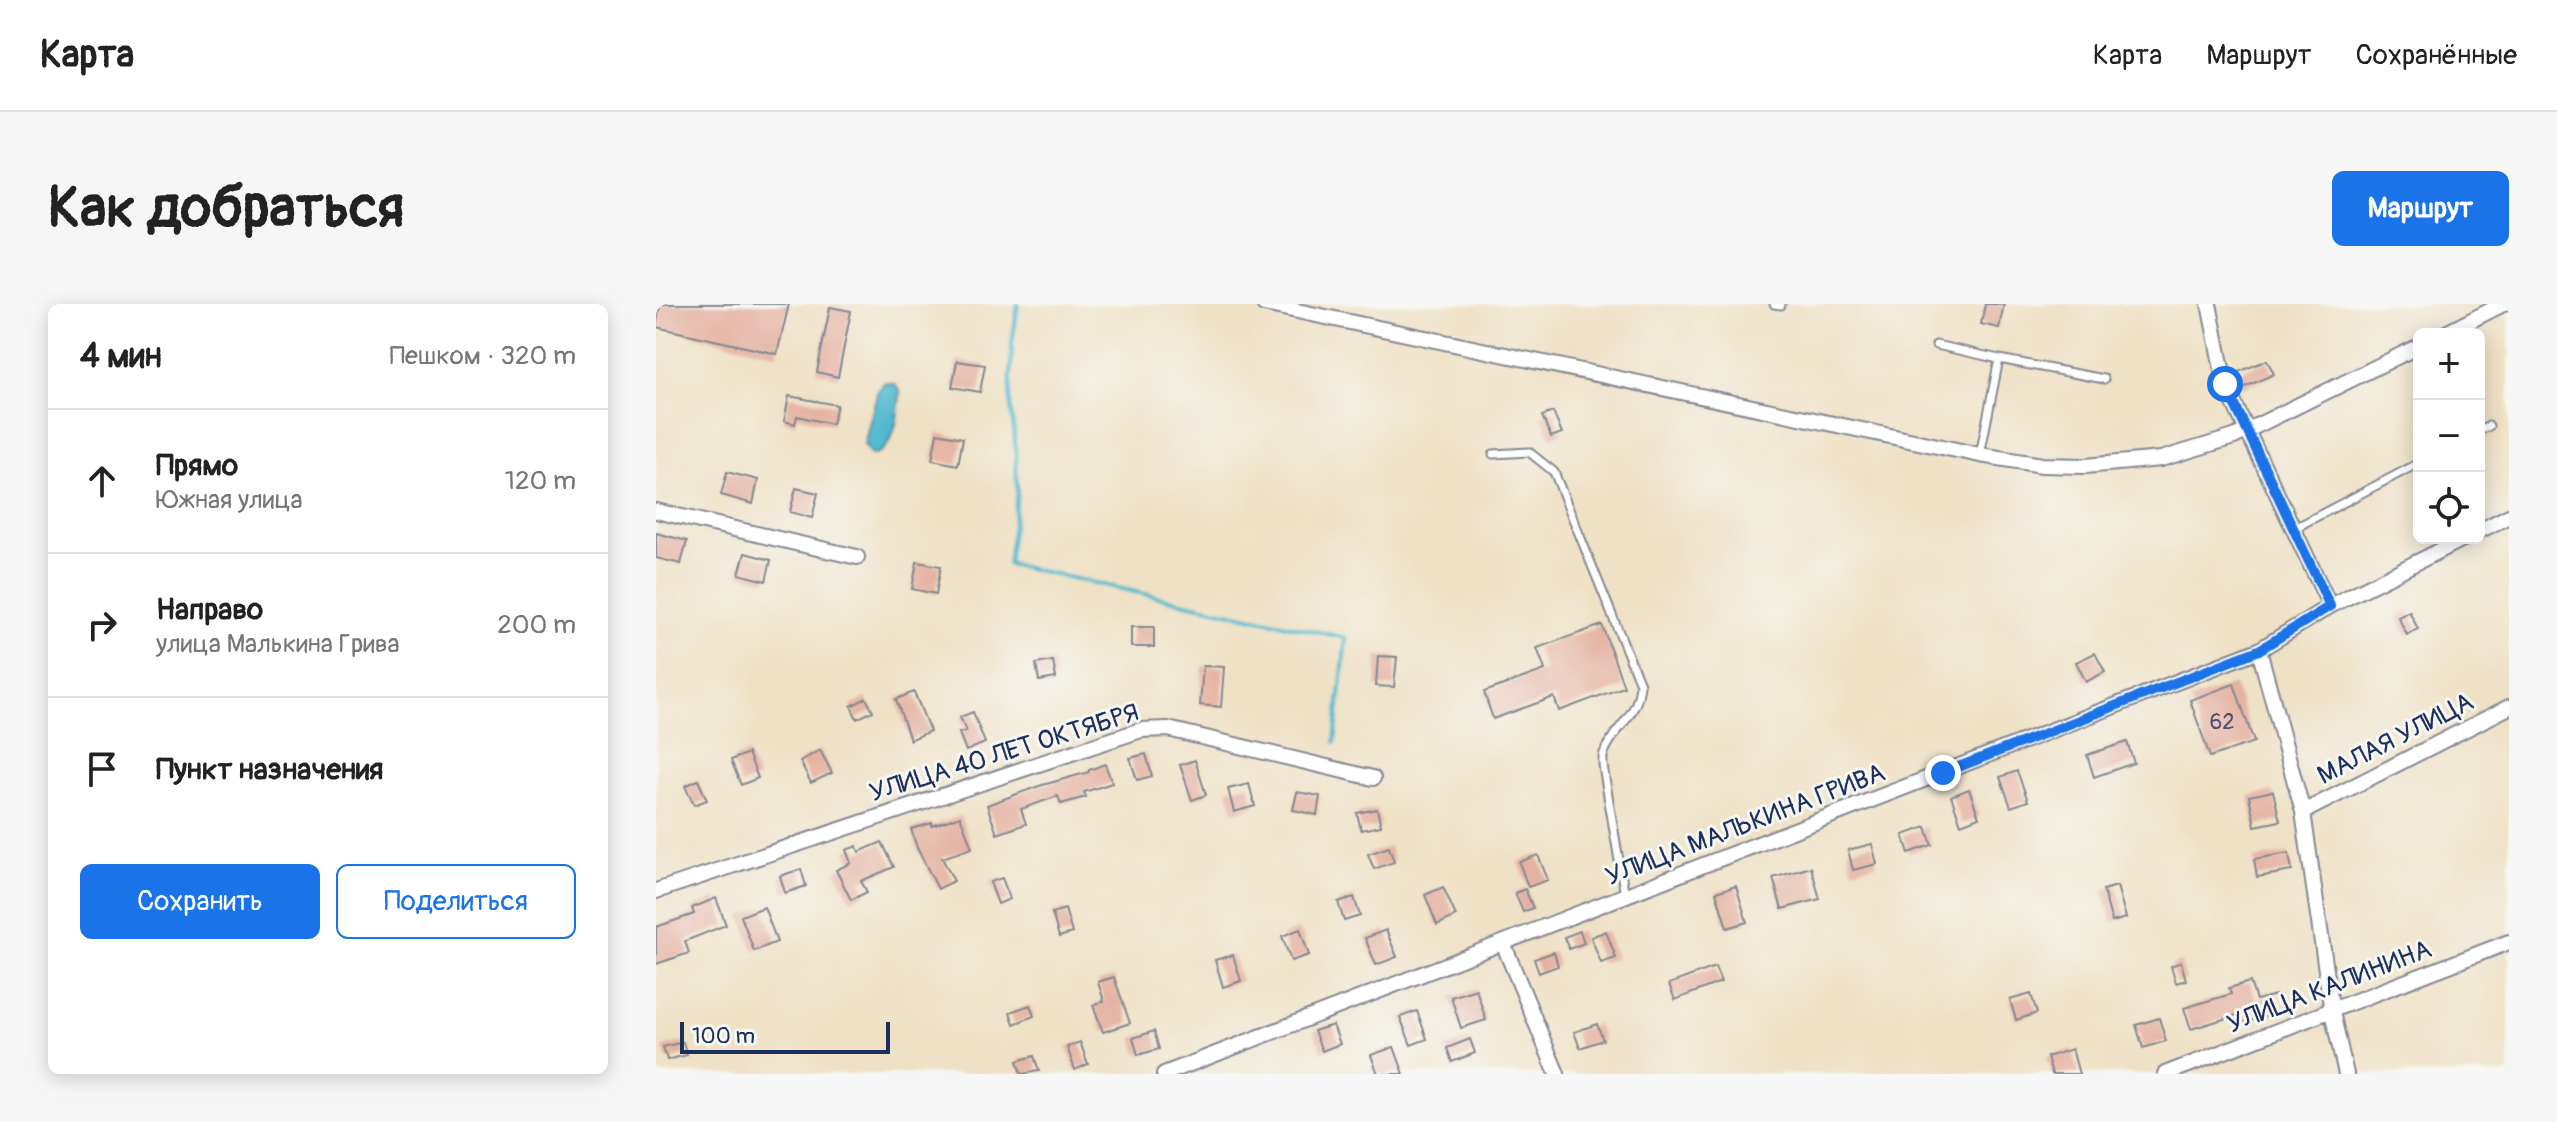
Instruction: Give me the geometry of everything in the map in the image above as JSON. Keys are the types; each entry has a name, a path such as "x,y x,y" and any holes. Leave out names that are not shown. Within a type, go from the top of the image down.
{"street":[{"path":"1264,304 1980,455 2042,465 2085,466 2161,459 2246,432 2413,349"},
{"path":"2209,304 2225,384 2330,606"},
{"path":"2456,328 2503,304"},
{"path":"656,511 857,557"},
{"path":"2485,528 2509,516"},
{"name":"УЛИЦА МАЛЬКИНА ГРИВА","path":"1164,1074 2259,650 2330,606 2453,544"},
{"path":"2259,650 2303,812 2332,1012 2346,1074"},
{"name":"МАЛАЯ УЛИЦА","path":"2303,812 2509,707"},
{"name":"УЛИЦА 40 ЛЕТ ОКТЯБРЯ","path":"656,891 1141,730 1168,729 1373,778"},
{"name":"УЛИЦА КАЛИНИНА","path":"2165,1074 2509,942"},
{"path":"1503,943 1557,1074"}],"lane":[{"path":"1774,304 1781,305"},
{"path":"1936,345 2104,379"},
{"path":"1980,455 1999,359"},
{"path":"2485,428 2489,426"},
{"path":"1493,454 1529,452 1554,472 1640,684 1639,700 1632,715 1603,754 1625,896"},
{"path":"2293,529 2413,466"}],"water":[{"path":"885,382 895,384 900,391 897,419 886,446 871,455 864,444 878,390"}],"building":[{"path":"660,304 789,304 777,354 656,327"},
{"path":"1985,304 2004,304 1999,328 1981,324"},
{"path":"830,307 851,311 838,377 817,372"},
{"path":"2267,360 2274,374 2243,388 2236,373"},
{"path":"957,361 985,365 980,392 952,387"},
{"path":"789,396 837,405 832,424 797,416 795,424 784,421"},
{"path":"1553,412 1562,433 1551,437 1542,416"},
{"path":"937,433 963,438 958,465 932,460"},
{"path":"727,472 758,480 753,504 721,495"},
{"path":"796,488 818,493 812,518 790,512"},
{"path":"656,533 687,541 681,564 656,558"},
{"path":"745,553 771,560 766,581 739,574"},
{"path":"917,562 941,566 936,594 912,589"},
{"path":"2409,611 2418,629 2407,635 2398,617"},
{"path":"1602,625 1624,687 1559,711 1554,697 1493,719 1484,692 1545,670 1537,648"},
{"path":"1131,627 1154,627 1154,647 1131,647"},
{"path":"2095,653 2105,672 2086,682 2076,662"},
{"path":"1378,656 1397,657 1394,687 1376,686"},
{"path":"1053,661 1056,678 1039,681 1036,664"},
{"path":"1203,666 1224,667 1221,707 1200,705"},
{"path":"2234,684 2254,742 2210,757 2190,700"},
{"path":"914,692 930,731 910,740 896,699"},
{"path":"866,698 873,711 857,719 851,706"},
{"path":"973,712 985,743 966,751 959,733 966,731 960,717"},
{"path":"2127,742 2134,763 2094,777 2087,755"},
{"path":"820,750 832,773 811,783 800,761"},
{"path":"748,753 758,778 741,785 731,760"},
{"path":"1146,754 1152,776 1137,780 1130,758"},
{"path":"1195,760 1206,795 1192,800 1180,765"},
{"path":"1105,764 1112,783 1084,792 1086,797 1061,804 1058,796 1021,809 1026,824 997,834 987,805"},
{"path":"2017,771 2028,801 2011,807 2000,777"},
{"path":"698,780 707,800 694,805 685,786"},
{"path":"1249,784 1255,806 1234,812 1228,789"},
{"path":"1969,789 1979,817 1961,824 1951,796"},
{"path":"2273,791 2280,821 2255,826 2249,796"},
{"path":"1297,792 1320,796 1317,815 1293,810"},
{"path":"1377,809 1381,826 1361,830 1357,813"},
{"path":"960,816 972,848 942,858 954,881 938,889 911,829 932,823 932,826"},
{"path":"1926,827 1932,845 1909,853 1903,835"},
{"path":"882,842 894,867 861,881 867,892 851,900 836,870 851,863 846,850 857,846 859,852"},
{"path":"1872,844 1877,864 1853,870 1848,850"},
{"path":"1389,847 1394,862 1374,869 1368,854"},
{"path":"2289,853 2292,871 2257,877 2254,859"},
{"path":"1538,855 1548,880 1528,887 1519,862"},
{"path":"1811,867 1820,899 1782,909 1773,878"},
{"path":"801,869 806,886 785,893 780,876"},
{"path":"1002,878 1010,899 998,904 990,882"},
{"path":"1736,886 1747,922 1727,928 1716,892"},
{"path":"2117,886 2126,918 2112,922 2103,890"},
{"path":"1443,887 1456,916 1437,925 1425,895"},
{"path":"1525,889 1533,908 1523,912 1515,893"},
{"path":"1354,897 1360,916 1344,921 1338,902"},
{"path":"716,898 726,925 685,941 689,953 656,964 656,927 694,914 692,908"},
{"path":"764,907 777,942 754,951 741,916"},
{"path":"1065,909 1072,933 1059,937 1052,913"},
{"path":"1300,929 1309,955 1291,961 1282,936"},
{"path":"1386,930 1397,957 1376,965 1365,938"},
{"path":"1580,931 1584,943 1569,949 1564,937"},
{"path":"1606,931 1616,958 1601,963 1591,937"},
{"path":"1554,952 1558,966 1539,973 1534,959"},
{"path":"1233,955 1241,981 1223,987 1215,960"},
{"path":"2181,962 2186,980 2176,983 2171,966"},
{"path":"1715,967 1721,982 1675,1000 1669,984"},
{"path":"1114,977 1130,1023 1103,1032 1093,1005 1104,1001 1098,982"},
{"path":"2250,982 2256,1000 2276,995 2281,1011 2240,1024 2237,1015 2191,1029 2184,1008 2231,994 2229,988"},
{"path":"1476,989 1486,1020 1461,1028 1451,997"},
{"path":"2031,994 2037,1013 2016,1020 2010,1000"},
{"path":"1030,1005 1034,1016 1014,1024 1010,1012"},
{"path":"1417,1011 1427,1039 1411,1045 1400,1017"},
{"path":"2159,1018 2166,1041 2143,1048 2136,1025"},
{"path":"1597,1024 1603,1040 1580,1048 1574,1032"},
{"path":"1333,1025 1340,1044 1322,1051 1314,1031"},
{"path":"1154,1031 1159,1049 1138,1055 1133,1038"},
{"path":"1470,1039 1475,1053 1452,1062 1447,1048"},
{"path":"683,1042 687,1055 667,1060 663,1047"},
{"path":"1080,1042 1088,1064 1075,1070 1067,1047"},
{"path":"1394,1047 1404,1074 1378,1074 1371,1055"},
{"path":"2072,1049 2079,1074 2052,1074 2047,1057"},
{"path":"1034,1056 1039,1071 1021,1074 1017,1061"}],"waterway":[{"path":"1018,304 1012,343 1010,400 1017,494 1008,564 1346,638 1335,742"}],"route":[{"path":"1943,773 2259,650 2330,606 2225,384"}]}
